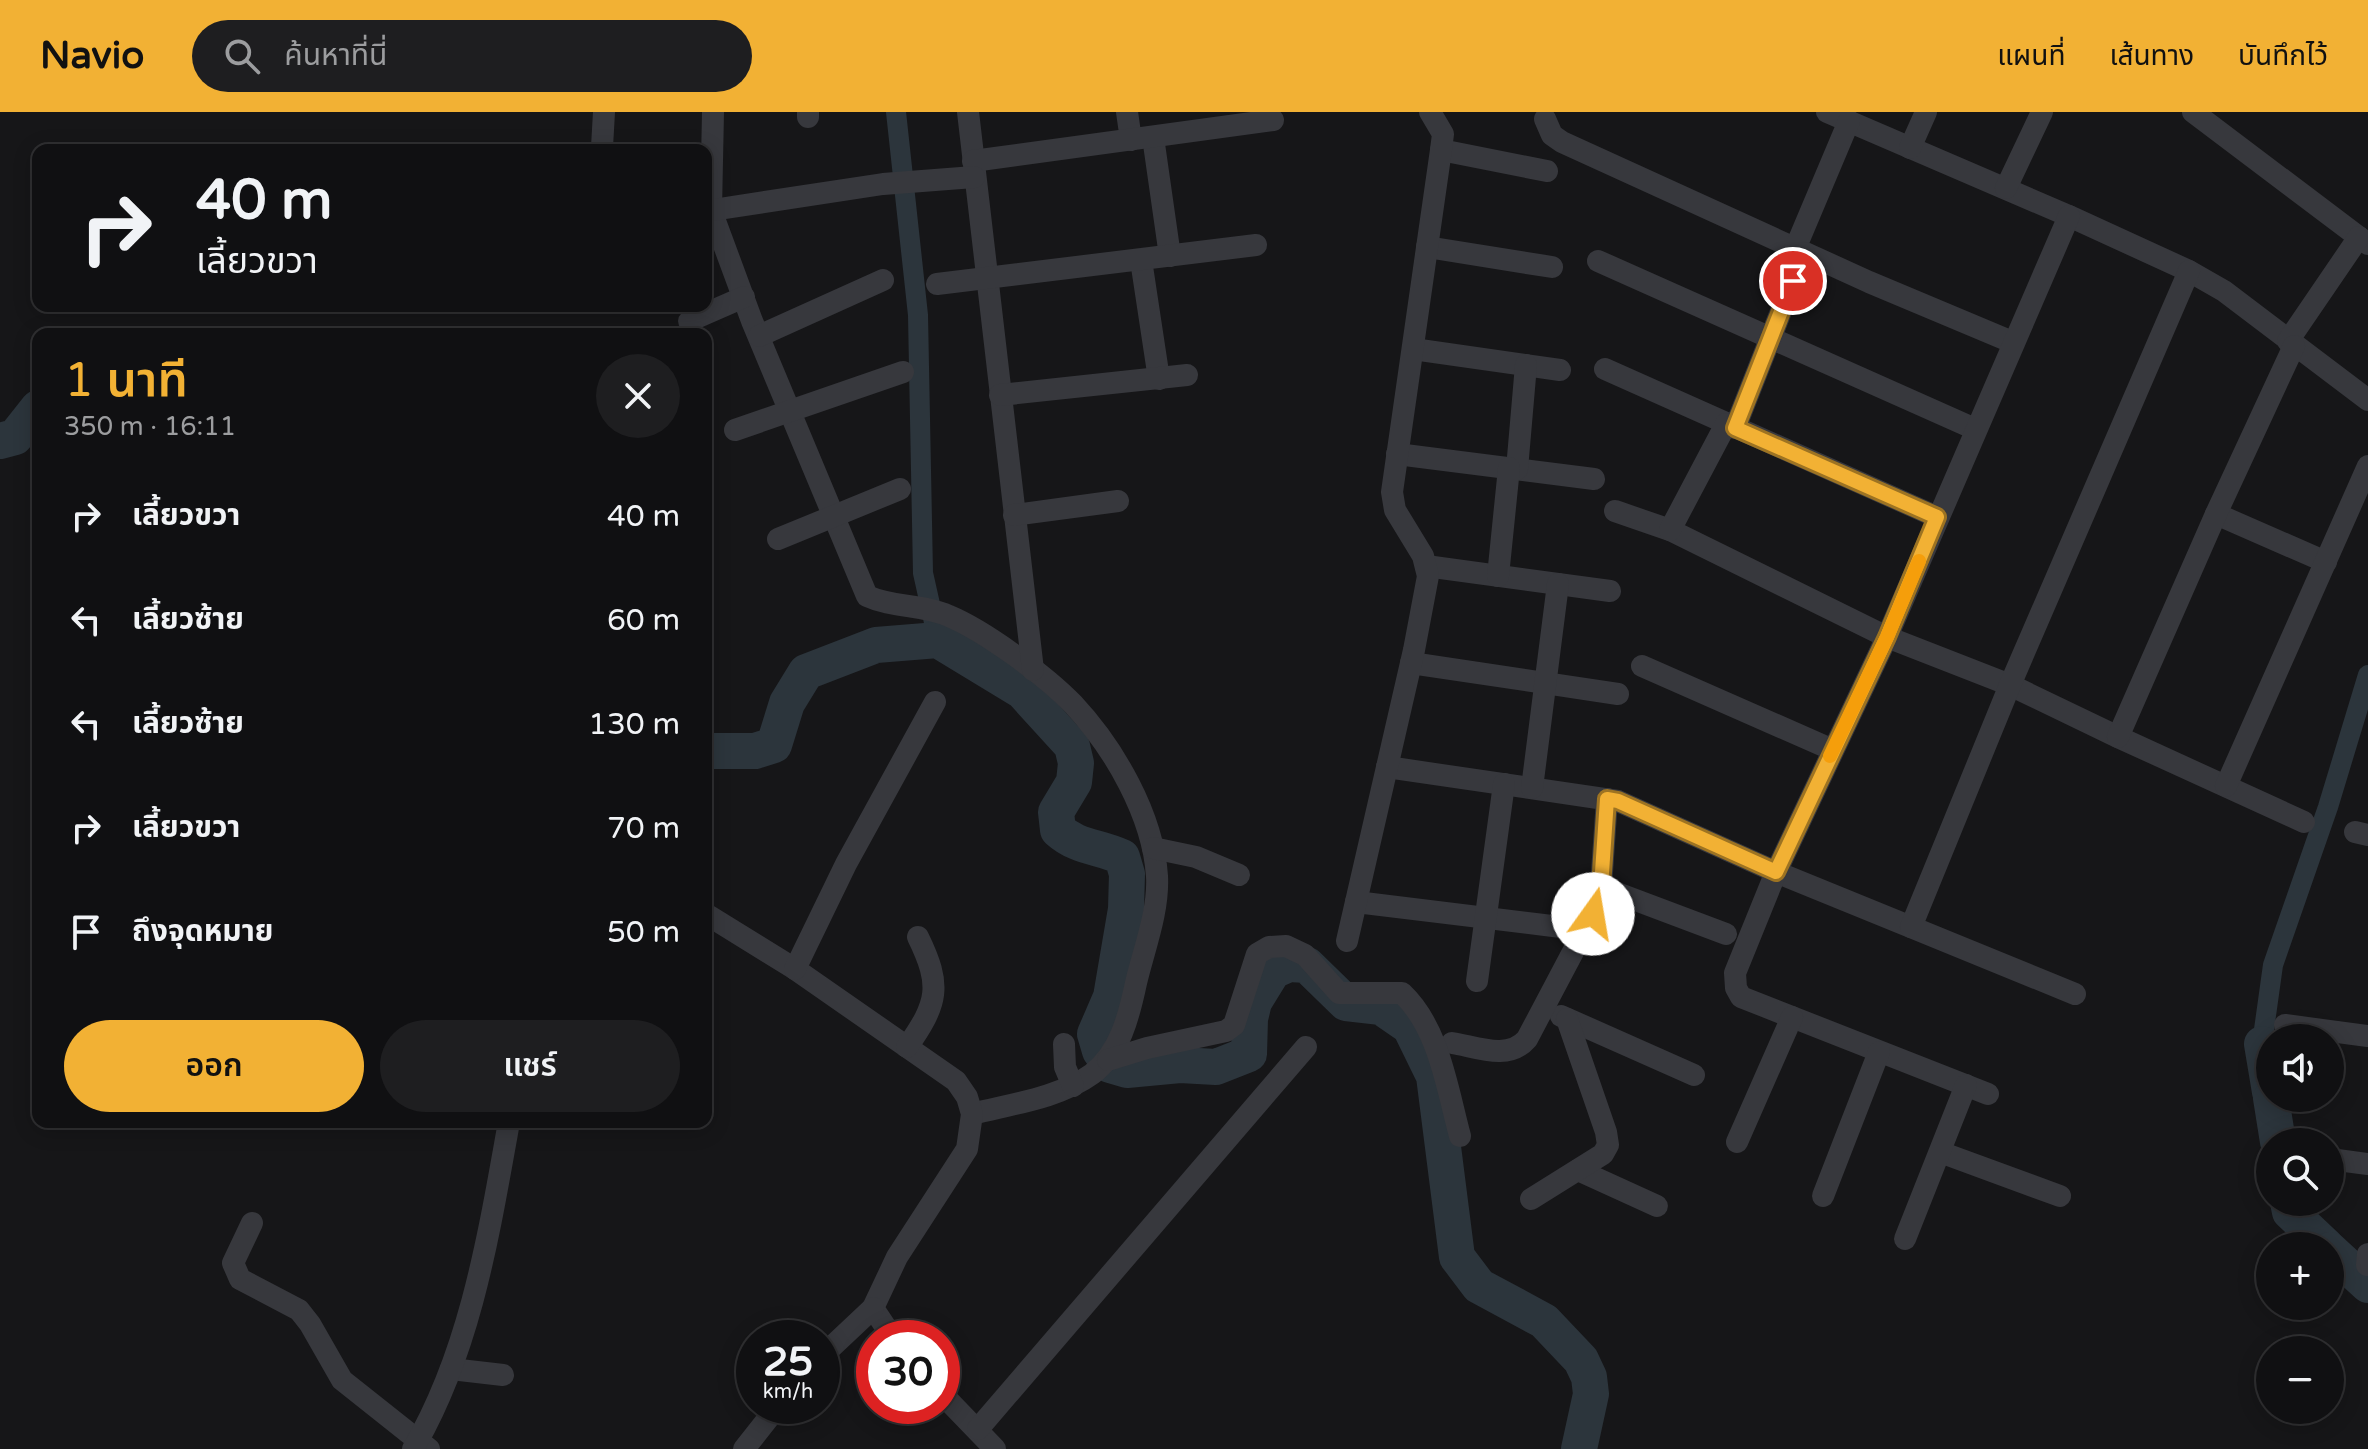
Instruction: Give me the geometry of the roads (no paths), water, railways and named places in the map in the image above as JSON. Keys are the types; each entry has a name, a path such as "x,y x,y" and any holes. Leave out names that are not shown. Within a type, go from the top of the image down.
{"street":[{"path":"602,144 604,112"},
{"path":"712,144 713,112"},
{"path":"968,112 1033,670"},
{"path":"1127,112 1142,138 1170,256"},
{"path":"1347,941 1428,576 1423,556 1395,510 1392,492 1443,134 1430,112"},
{"path":"1827,112 2006,188 2189,271 2224,291 2368,400"},
{"path":"1910,148 1926,112"},
{"path":"2006,188 2042,112"},
{"path":"2118,737 2291,343 2364,241 2193,112"},
{"path":"1545,119 1552,135 1562,142 1800,251 2012,342"},
{"path":"712,210 918,181 1142,138 1273,120"},
{"path":"1670,530 1730,426 1770,338 1849,121"},
{"path":"1441,150 1547,171"},
{"path":"1988,1094 1741,997 1736,988 1735,973 1776,872 1887,637 2069,216"},
{"path":"712,217 867,596 881,603 914,606 949,616 1016,656 1073,704 1123,771 1151,834 1157,878 1153,917 1128,1021 1108,1060"},
{"path":"937,284 1256,245"},
{"path":"1427,247 1552,267"},
{"path":"1141,260 1159,379"},
{"path":"1598,261 1975,429"},
{"path":"1911,927 2010,685 2189,271"},
{"path":"759,336 883,280"},
{"path":"712,311 744,297"},
{"path":"689,321 710,312"},
{"path":"1413,349 1560,370"},
{"path":"1498,576 1526,365"},
{"path":"1605,369 1937,517"},
{"path":"735,430 903,372"},
{"path":"1000,395 1187,375"},
{"path":"1397,454 1594,479"},
{"path":"2226,786 2368,466"},
{"path":"778,539 900,489"},
{"path":"1014,515 1118,501"},
{"path":"1615,511 1670,530 1887,637 2010,685 2304,822"},
{"path":"2216,514 2326,562"},
{"path":"1426,566 1610,591"},
{"path":"1532,788 1558,584"},
{"path":"1411,663 1618,694"},
{"path":"1642,666 1833,750"},
{"path":"795,969 846,864 935,702"},
{"path":"1387,767 1618,801 1776,872 2075,994"},
{"path":"1477,981 1504,784"},
{"path":"1452,1043 1507,1052 1519,1048 1545,1009 1593,914 1601,887 1607,799"},
{"path":"1153,848 1196,857 1239,875"},
{"path":"1601,887 1726,934"},
{"path":"1356,902 1585,930"},
{"path":"712,918 795,969 956,1081 967,1097 972,1114 967,1149 897,1257 873,1308 840,1339"},
{"path":"907,1047 927,1018 934,991 934,972 918,937"},
{"path":"972,1114 1073,1086 1108,1060 1226,1031 1234,1025 1257,954 1269,947 1286,946 1305,955 1339,993 1402,993 1412,1002 1433,1039 1460,1136"},
{"path":"1545,1009 1694,1075"},
{"path":"1737,1142 1792,1017"},
{"path":"1531,1199 1603,1154 1608,1145 1567,1019"},
{"path":"2344,1033 2368,1036"},
{"path":"1064,1044 1065,1067 1073,1086"},
{"path":"978,1429 1306,1047"},
{"path":"1823,1196 1879,1052"},
{"path":"1905,1239 1966,1085"},
{"path":"252,1223 233,1263 240,1279 299,1310 342,1380 420,1446 451,1369 472,1305 508,1128"},
{"path":"1940,1152 2060,1196"},
{"path":"2344,1161 2368,1164"},
{"path":"1578,1170 1657,1206"},
{"path":"873,1308 881,1320"},
{"path":"451,1369 503,1375"},
{"path":"960,1412 995,1449"},
{"path":"744,1449 764,1424"}],"waterway":[{"path":"896,112 918,315 923,573 938,640"},
{"path":"0,441 15,437 32,416"},
{"path":"712,751 755,751 774,745 787,703 806,672 876,645 938,640 1022,691 1072,746 1076,763 1074,782 1056,812 1058,830 1081,844 1122,857 1127,874 1126,909 1111,997 1095,1034 1100,1051 1110,1065 1127,1070 1180,1065 1216,1067 1249,1054 1254,1002 1273,971 1289,964 1307,965 1346,1003 1381,1007 1410,1027 1434,1076 1457,1257 1479,1286 1544,1321 1581,1360 1589,1377 1591,1394 1579,1449"},
{"path":"2265,1024 2273,965 2328,807 2368,675"},
{"path":"2273,1112 2276,1128"},
{"path":"2294,1216 2311,1232"},
{"path":"2344,1263 2368,1285"}]}
